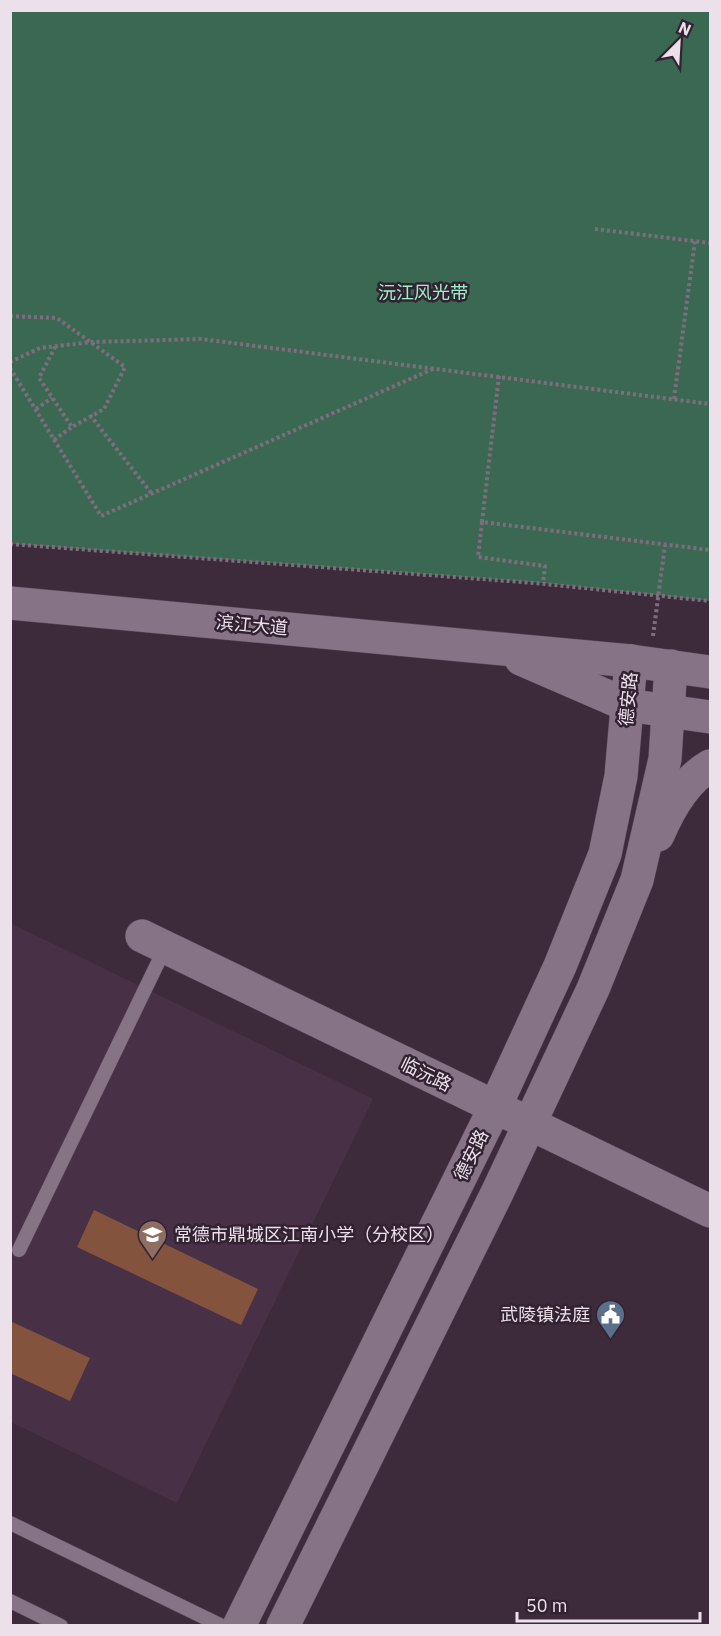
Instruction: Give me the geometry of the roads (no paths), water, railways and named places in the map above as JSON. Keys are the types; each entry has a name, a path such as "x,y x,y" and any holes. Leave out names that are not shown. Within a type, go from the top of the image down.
{"street":[{"name":"滨江大道","path":"10,603 494,647 711,672"},
{"name":"滨江大道","path":"494,647 627,705 711,717"},
{"name":"德安路","path":"239,1626 495,1107 560,966 605,854 621,776 627,705 651,664"},
{"path":"637,880 665,759 670,712 651,664"},
{"path":"283,1626 530,1124 593,989 637,880 671,806 702,771 711,766"},
{"name":"临沅路","path":"153,942 711,1210"}],"lane":[{"path":"19,1250 153,942"},
{"path":"10,1523 222,1626"},
{"path":"10,1601 61,1626"}],"place":[{"name":"常德市鼎城区江南小学（分校区）","path":"153,1260"},
{"name":"武陵镇法庭","path":"611,1340"}],"park label":[{"name":"沅江风光带","path":"423,292"}]}
